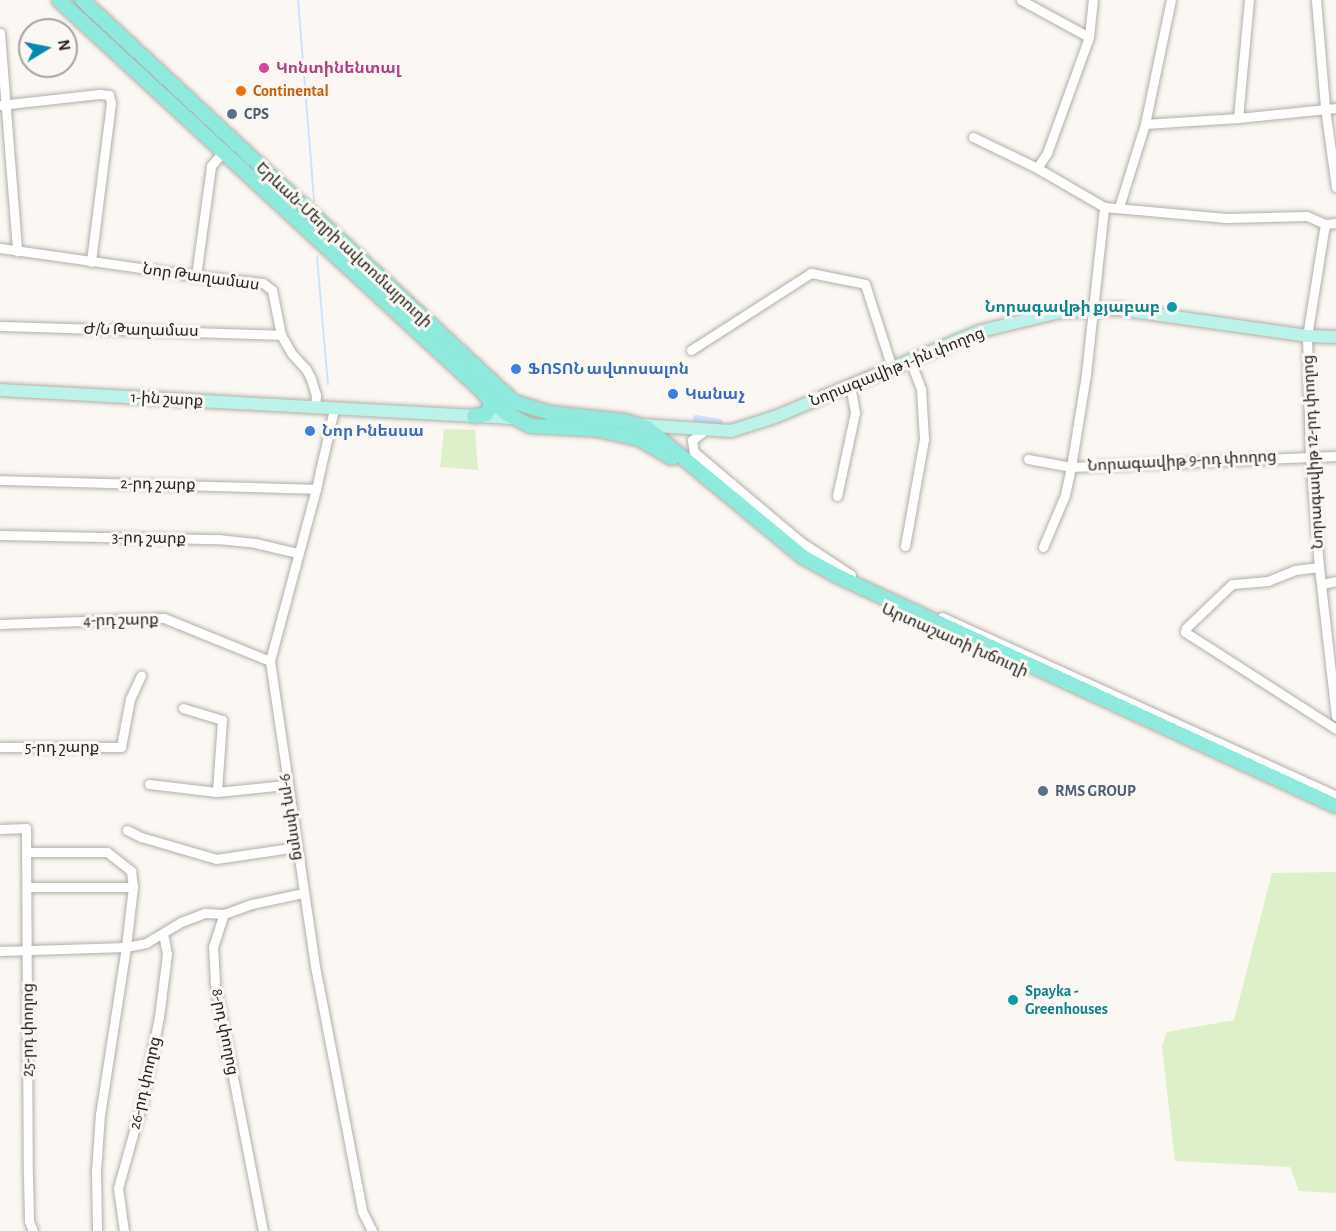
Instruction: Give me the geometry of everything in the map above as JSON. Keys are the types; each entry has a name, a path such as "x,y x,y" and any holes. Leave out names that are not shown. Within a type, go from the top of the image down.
{"highway":[{"name":"Երևան-Մեղրի ավտոմայրուղի","path":"59,0 222,153 512,418 531,426 599,430"},
{"name":"Երևան-Մեղրի ավտոմայրուղի","path":"82,0 506,396 529,409 638,424"},
{"path":"474,416 486,414 490,408 489,401 483,393"},
{"path":"512,418 574,417"},
{"path":"599,430 627,429 638,424"},
{"name":"Արտաշատի խճուղի","path":"638,424 660,437 803,557 837,576 1336,806"},
{"name":"Արտաշատի խճուղի","path":"599,430 639,439 661,449 792,559 830,583 1336,815"}],"main road":[{"name":"Նորագավիթ 1-ին փողոց","path":"638,424 731,431 775,417 910,360 1012,322 1059,312 1092,310 1152,313 1307,336 1336,337"},
{"name":"1-ին շարք","path":"0,390 334,409"},
{"path":"334,409 512,418"}],"street":[{"path":"1021,0 1089,38"},
{"path":"1037,168 1047,153 1089,38 1094,0"},
{"path":"1119,207 1145,124 1171,0"},
{"path":"1238,118 1249,0"},
{"path":"1316,0 1325,108 1336,187"},
{"path":"0,33 3,105 17,251"},
{"path":"3,105 99,94 109,95 111,103 91,262"},
{"path":"1145,124 1336,108"},
{"path":"973,138 1037,168 1104,207 1227,218 1307,216 1325,224 1336,223"},
{"path":"196,276 211,166 222,153"},
{"path":"1042,547 1065,495 1071,466 1086,374 1104,207"},
{"name":"Նորագավիթ 12-րդ փողոց","path":"1325,224 1307,336 1310,456 1318,567 1322,584 1336,716"},
{"name":"Նոր Թաղամաս","path":"0,248 196,276 263,283 272,290 281,335 311,379 316,395 315,408"},
{"path":"691,350 811,273 865,284 892,368"},
{"name":"Ժ/Ն Թաղամաս","path":"0,326 281,335"},
{"path":"905,546 924,439 921,389 910,360"},
{"path":"837,496 855,413 850,386"},
{"name":"9-րդ փողոց","path":"334,409 316,489 297,553 270,661 303,893 367,1230"},
{"name":"Արտաշատի խճուղի","path":"706,430 697,433 692,440 694,452 801,542 842,571 1336,796"},
{"name":"Նորագավիթ 9-րդ փողոց","path":"1028,459 1071,466 1336,456"},
{"name":"2-րդ շարք","path":"0,480 316,489"},
{"name":"3-րդ շարք","path":"0,535 218,539 255,543 297,553"},
{"path":"1318,567 1295,570 1268,581 1233,584 1186,628 1185,632 1336,729"},
{"path":"1322,584 1336,581"},
{"name":"4-րդ շարք","path":"0,624 164,618 270,661"},
{"name":"5-րդ շարք","path":"0,747 121,747 130,699 141,675"},
{"path":"183,708 222,720 217,792"},
{"path":"149,784 217,792 286,785"},
{"name":"25-րդ փողոց","path":"0,829 26,828 28,1176 29,1221 33,1231"},
{"path":"127,830 141,837 216,859 297,847"},
{"path":"26,852 107,852 130,871 133,887 100,1114 96,1171 97,1231"},
{"path":"27,887 133,887"},
{"path":"0,951 28,952 126,947 146,943 181,922 205,913 224,914 252,904 303,893"},
{"name":"8-րդ փողոց","path":"224,914 213,947 215,983 263,1231"},
{"name":"26-րդ փողոց","path":"124,1231 118,1188 142,1102 159,1017 167,954 163,934"}],"green space":[{"path":"444,429 475,430 478,470 440,467"},
{"path":"1336,872 1336,1193 1299,1191 1290,1167 1175,1161 1162,1046 1167,1032 1234,1020 1272,873"}],"waterway":[{"path":"298,0 314,201"},
{"path":"317,257 328,385"},
{"path":"696,418 719,422"}],"place":[{"name":"Կոնտինենտալ","path":"264,68"},
{"name":"Continental","path":"241,91"},
{"name":"CPS","path":"232,114"},
{"name":"Նորագավթի քյաբաբ","path":"1172,307"},
{"name":"ՖՈՏՈՆ ավտոսալոն","path":"516,369"},
{"name":"Կանաչ","path":"673,394"},
{"name":"Նոր Ինեսսա","path":"310,431"},
{"name":"RMS GROUP","path":"1043,791"},
{"name":"Spayka - Greenhouses","path":"1013,1000"}]}
